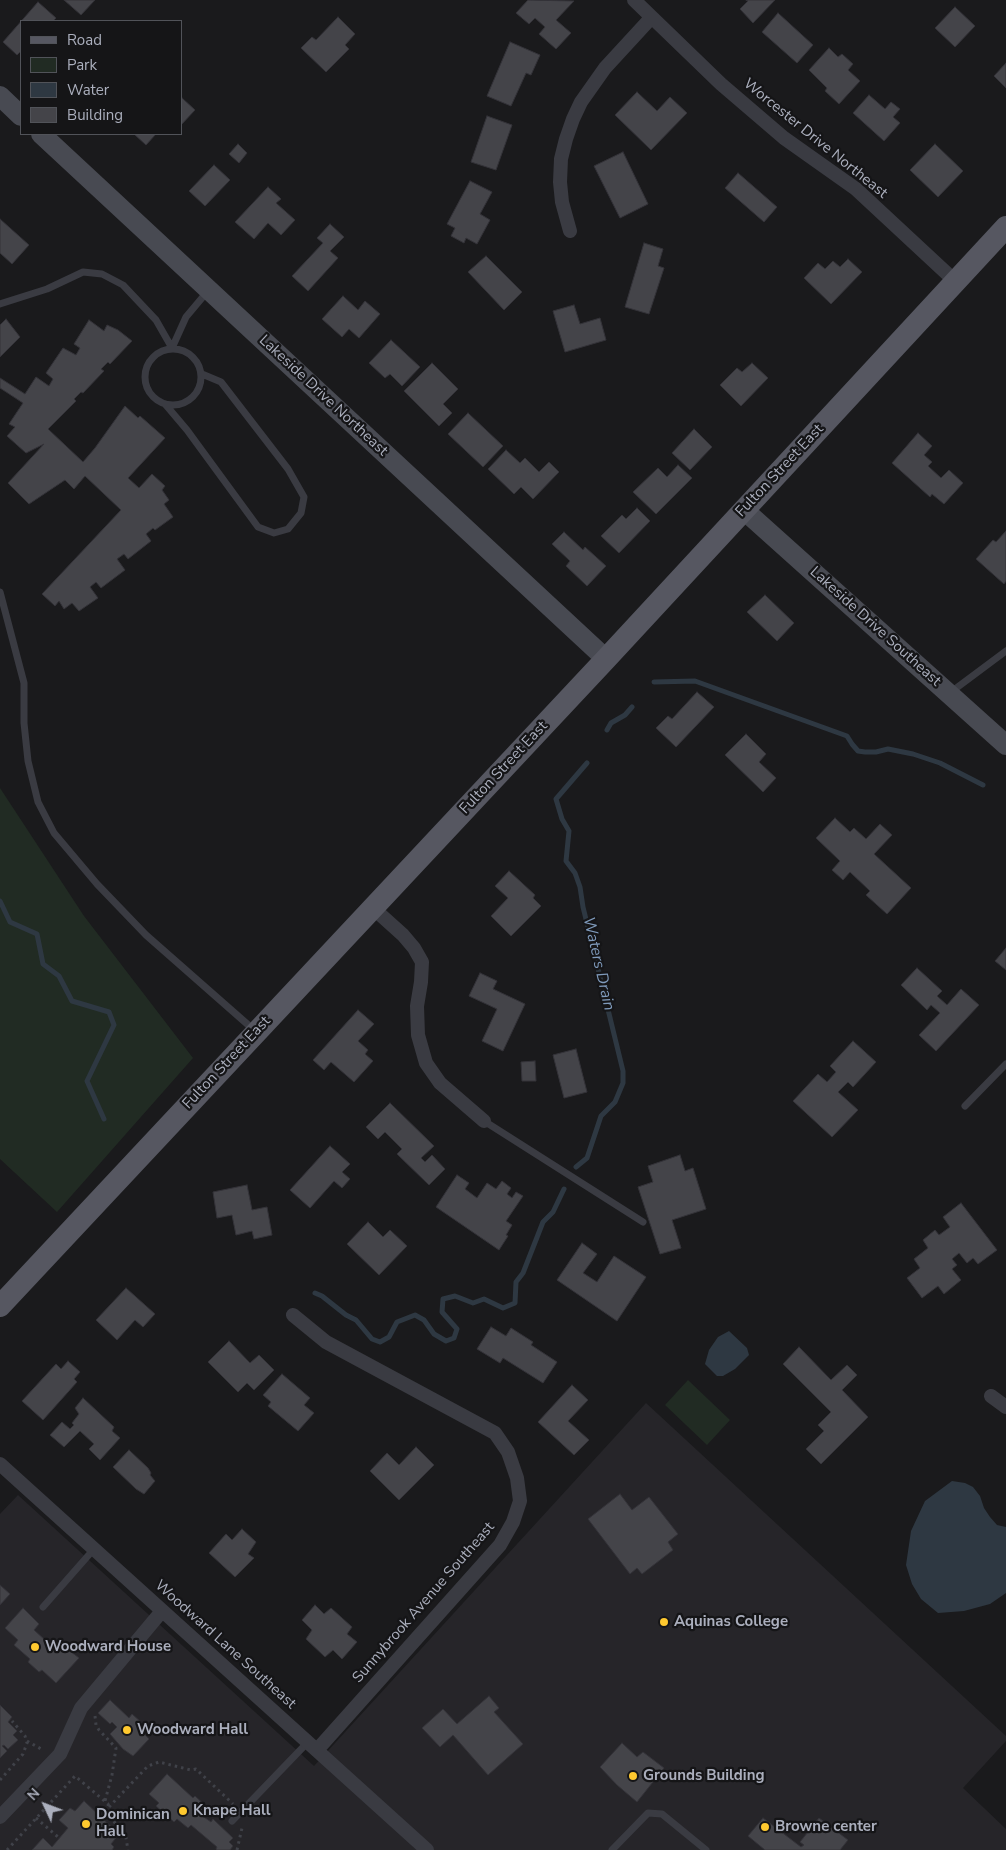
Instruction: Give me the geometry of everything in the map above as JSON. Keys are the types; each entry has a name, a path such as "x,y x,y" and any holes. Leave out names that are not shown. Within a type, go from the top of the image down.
{"main road":[{"name":"Fulton Street East","path":"0,1306 606,659 1006,228"}],"street":[{"name":"Worcester Drive Northeast","path":"634,0 721,84 784,138 856,189 956,281"},
{"path":"570,231 562,202 560,182 561,159 573,119 581,102 605,68 651,18"},
{"path":"0,96 20,115"},
{"name":"Lakeside Drive Northeast","path":"41,135 606,659"},
{"name":"Lakeside Drive Southeast","path":"744,510 1006,745"},
{"path":"373,908 403,934 422,962 417,1006 418,1035 426,1063 440,1083 484,1121"},
{"name":"Sunnybrook Avenue Southeast","path":"293,1315 326,1342 495,1433 508,1452 517,1478 520,1501 513,1522 500,1545 313,1745"},
{"path":"991,1396 1006,1407"},
{"name":"Woodward Lane Southeast","path":"0,1464 427,1850"},
{"path":"0,1817 60,1754 77,1715 88,1698 162,1611"}],"lane":[{"path":"0,304 48,289 83,272 102,274 123,285 156,320 172,348"},
{"path":"172,348 186,317 209,290"},
{"path":"172,348 189,353 200,366 202,374 201,383 191,399 183,404 174,406 157,401 146,387 144,378 149,361 163,350 172,348"},
{"path":"165,404 187,430 258,528 274,532 288,529 301,513 304,497 288,469 221,382 202,374"},
{"path":"0,592 24,683 24,723 28,761 38,802 54,833 96,884 146,936 256,1032"},
{"path":"949,694 1006,651"},
{"path":"965,1106 1006,1064"},
{"path":"484,1121 643,1222"},
{"path":"42,1607 94,1550"},
{"path":"232,1821 313,1745"},
{"path":"612,1850 648,1813 662,1814 706,1850"}],"path":[{"path":"88,1698 95,1707 97,1728 116,1748 112,1775 105,1801"},
{"path":"0,1780 23,1754 27,1744 25,1736 12,1721"},
{"path":"108,1807 148,1766 159,1762 191,1770 196,1769 243,1814 244,1818 237,1850"},
{"path":"7,1850 75,1776 105,1801 110,1816 126,1838 128,1850"},
{"path":"36,1818 58,1837"}],"shaded area":[{"name":"Aquinas College","path":"646,1403 1006,1736 1006,1741 963,1788 1006,1829 1006,1850 0,1850 0,1514 18,1495 314,1766"}],"green space":[{"path":"0,788 84,916 193,1058 57,1212 0,1159"},
{"path":"688,1380 730,1420 707,1445 665,1405"}],"water":[{"path":"729,1331 747,1348 749,1355 735,1369 723,1376 717,1376 705,1364 709,1350 718,1337"},
{"path":"952,1481 965,1483 973,1487 980,1496 984,1508 990,1517 997,1525 1006,1527 1006,1593 990,1604 964,1611 938,1613 921,1599 912,1584 906,1565 911,1531 925,1501"}],"building":[{"path":"64,0 95,0 81,15"},
{"path":"528,0 574,1 556,20 571,33 556,49 539,34 545,27 535,18 529,24 516,13"},
{"path":"746,0 775,0 753,23 740,9 748,1"},
{"path":"38,2 56,18 54,20 22,20"},
{"path":"955,7 975,26 955,47 935,28"},
{"path":"778,13 813,45 797,63 762,32"},
{"path":"338,17 355,34 345,45 349,49 326,72 301,48 312,37 316,40"},
{"path":"20,22 20,52 17,55 3,42"},
{"path":"510,42 540,55 531,75 526,73 511,106 487,96"},
{"path":"829,48 838,57 842,54 853,64 848,70 860,81 839,104 825,91 827,88 809,70"},
{"path":"1006,63 1006,88 994,76"},
{"path":"637,92 657,111 670,97 687,113 651,150 615,115"},
{"path":"869,95 885,109 891,102 900,109 893,117 900,123 884,141 853,113"},
{"path":"182,98 195,110 182,124"},
{"path":"487,116 512,125 496,170 471,162"},
{"path":"135,135 155,135 146,145"},
{"path":"238,144 247,153 239,163 229,154"},
{"path":"935,144 963,171 938,197 910,170"},
{"path":"623,152 648,204 620,218 594,166"},
{"path":"214,165 230,180 205,206 189,191"},
{"path":"738,173 777,207 764,222 725,188"},
{"path":"470,181 492,192 480,214 490,220 477,244 466,238 464,243 451,236 455,228 447,224"},
{"path":"268,187 281,199 276,203 295,220 281,235 268,223 254,239 235,222"},
{"path":"0,219 29,245 12,264 0,253"},
{"path":"330,224 344,237 330,251 338,258 308,291 292,276 323,243 317,238"},
{"path":"644,243 663,249 658,266 664,268 649,314 625,307"},
{"path":"486,256 522,292 504,310 468,272"},
{"path":"848,259 862,272 831,304 804,278 818,263 825,269 833,261 840,267"},
{"path":"343,296 358,310 365,301 380,314 359,338 349,329 342,337 322,319"},
{"path":"574,305 580,324 600,318 606,340 565,352 553,311"},
{"path":"6,319 20,337 0,357 0,325"},
{"path":"89,320 104,331 107,325 118,330 132,341 110,364 108,362 101,369 104,371 83,393 81,392 74,399 76,401 48,429 83,462 125,406 138,418 140,416 165,438 128,478 139,488 152,474 165,486 162,490 169,500 164,504 173,517 146,534 151,541 128,559 124,554 117,559 125,570 101,588 96,582 90,587 98,598 79,611 72,603 64,609 59,601 55,606 42,594 121,510 85,476 74,489 65,480 29,504 8,483 44,444 26,453 7,436 15,427 9,424 23,403 0,388 0,378 25,394 36,377 49,386 53,379 46,373 63,348 76,355 80,348 74,344"},
{"path":"391,340 420,367 402,386 390,374 385,378 369,363"},
{"path":"432,363 458,389 443,404 452,413 439,426 404,391"},
{"path":"752,363 768,378 741,406 720,385 737,368 742,372"},
{"path":"468,413 503,446 483,467 448,434"},
{"path":"694,429 712,447 690,470 672,453"},
{"path":"918,433 932,446 924,455 932,462 928,466 941,478 949,470 963,483 944,504 932,494 930,497 892,463"},
{"path":"506,450 520,463 525,458 539,472 549,462 559,472 533,499 521,487 514,494 488,469"},
{"path":"678,465 692,478 656,514 633,492 658,468 667,477"},
{"path":"637,508 650,521 619,553 601,536 622,515 626,519"},
{"path":"1006,531 1006,581 1004,584 976,559 993,540 996,542"},
{"path":"564,532 583,550 585,547 606,566 587,586 566,566 570,561 552,544"},
{"path":"765,595 794,623 777,641 747,612"},
{"path":"697,692 714,707 676,747 656,728 668,716 672,719"},
{"path":"746,734 766,754 759,762 776,778 763,792 725,755"},
{"path":"835,818 850,832 854,828 866,839 880,824 892,835 874,854 911,888 887,914 866,895 870,891 850,872 843,880 832,870 840,861 816,838"},
{"path":"509,871 535,895 533,898 541,906 511,936 491,916 508,898 495,886"},
{"path":"1006,948 1006,970 995,961"},
{"path":"917,968 942,991 937,996 947,1005 961,989 979,1005 936,1051 919,1035 940,1013 931,1005 927,1010 901,985"},
{"path":"480,973 497,981 493,989 525,1004 503,1051 482,1041 497,1009 469,996"},
{"path":"358,1010 374,1024 358,1041 368,1050 365,1054 373,1061 354,1082 331,1062 324,1070 313,1060"},
{"path":"853,1041 876,1062 853,1087 848,1082 838,1092 858,1110 832,1137 793,1101 818,1074 827,1082 836,1072 830,1066"},
{"path":"576,1049 587,1092 564,1098 553,1055"},
{"path":"535,1061 536,1081 522,1081 521,1062"},
{"path":"390,1103 434,1146 421,1158 425,1162 432,1155 445,1169 429,1185 397,1154 402,1149 385,1132 378,1139 366,1127"},
{"path":"330,1146 350,1164 342,1172 350,1179 342,1188 334,1181 310,1208 290,1190"},
{"path":"680,1155 685,1171 693,1168 706,1209 672,1220 681,1248 660,1254 638,1187 653,1182 648,1166"},
{"path":"457,1175 469,1183 465,1189 477,1198 487,1183 496,1189 502,1181 511,1188 507,1194 512,1198 516,1192 523,1196 506,1221 512,1225 506,1235 508,1236 499,1250 436,1207"},
{"path":"247,1185 252,1210 267,1207 272,1235 254,1239 252,1231 236,1235 232,1215 217,1218 213,1192"},
{"path":"961,1203 997,1250 978,1264 973,1258 967,1263 959,1253 952,1259 957,1265 952,1269 961,1280 944,1294 938,1286 922,1298 907,1278 920,1268 914,1259 928,1248 923,1240 935,1230 939,1235 950,1227 943,1217"},
{"path":"368,1222 383,1237 390,1230 407,1246 379,1275 347,1244"},
{"path":"582,1243 597,1254 583,1273 597,1282 614,1256 646,1277 617,1321 557,1280"},
{"path":"126,1288 155,1314 143,1327 135,1320 117,1340 96,1320"},
{"path":"491,1327 506,1336 511,1328 533,1342 531,1345 557,1362 543,1383 503,1358 500,1363 477,1349"},
{"path":"229,1341 250,1363 259,1355 274,1370 254,1390 247,1383 238,1392 208,1362"},
{"path":"799,1347 831,1380 847,1365 857,1375 842,1390 868,1417 821,1464 806,1449 824,1431 818,1425 831,1412 783,1364"},
{"path":"68,1361 80,1372 74,1379 77,1382 43,1420 22,1401 56,1364 61,1369"},
{"path":"282,1374 310,1398 304,1405 314,1413 298,1431 268,1406 271,1402 263,1395"},
{"path":"572,1385 588,1400 568,1421 589,1440 574,1455 538,1422"},
{"path":"83,1398 114,1427 112,1431 120,1438 100,1460 89,1449 94,1444 80,1431 64,1447 50,1435 62,1422 70,1429 74,1425 72,1423 79,1414 75,1408"},
{"path":"416,1447 434,1465 399,1500 370,1471 387,1453 399,1465"},
{"path":"129,1450 148,1468 151,1473 150,1475 155,1481 144,1494 113,1467"},
{"path":"620,1494 632,1510 649,1497 678,1534 668,1542 673,1550 642,1574 637,1568 630,1574 588,1519"},
{"path":"242,1529 256,1542 248,1554 254,1558 235,1577 209,1553 226,1534 232,1540"},
{"path":"0,1585 10,1594 0,1605"},
{"path":"315,1605 324,1614 331,1608 352,1627 347,1634 357,1642 342,1659 333,1650 325,1657 306,1639 312,1630 302,1620"},
{"name":"Woodward House","path":"23,1608 39,1624 34,1630 56,1650 61,1644 79,1658 56,1683 42,1670 39,1672 28,1662 30,1659 14,1645 18,1640 5,1628"},
{"path":"489,1696 499,1708 494,1712 523,1744 488,1775 453,1735 440,1747 422,1728 443,1709 457,1724"},
{"name":"Woodward Hall","path":"110,1700 129,1718 132,1714 142,1723 138,1727 149,1739 133,1756 123,1749 110,1734 117,1727 112,1722 110,1724 98,1713"},
{"path":"0,1705 12,1717 8,1722 17,1731 13,1735 18,1740 8,1749 4,1745 2,1746 7,1751 0,1758"},
{"name":"Grounds Building","path":"622,1743 637,1757 643,1752 664,1768 637,1802 600,1767"},
{"name":"Knape Hall","path":"167,1774 193,1798 195,1796 207,1807 201,1815 211,1822 213,1819 233,1838 229,1842 233,1846 230,1850 217,1850 217,1847 191,1825 188,1828 177,1819 174,1822 156,1806 159,1803 149,1794"},
{"name":"Dominican Hall","path":"84,1801 119,1834 111,1844 114,1847 112,1850 32,1850 43,1838 52,1847 68,1828 59,1820 70,1808 75,1811"},
{"name":"Browne center","path":"763,1818 801,1847 804,1845 800,1842 819,1818 848,1840 840,1850 765,1850 748,1836"}],"waterway":[{"name":"Waters Drain","path":"654,682 695,681 847,736 858,751 876,752 888,749 913,754 940,763 983,785"},
{"name":"Waters Drain","path":"607,730 611,723 625,715 632,707"},
{"name":"Waters Drain","path":"576,1167 587,1158 601,1116 615,1102 623,1083 623,1071 583,907 580,887 575,873 566,861 569,831 562,819 556,799 587,763"},
{"name":"Waters Drain","path":"0,901 10,922 37,934 43,964 59,976 72,1001 109,1012 114,1025 87,1081 104,1119"},
{"name":"Waters Drain","path":"315,1293 356,1320 372,1339 380,1342 389,1337 397,1322 415,1315 424,1320 434,1334 446,1341 454,1338 457,1329 442,1312 443,1299 455,1296 473,1303 484,1299 503,1308 515,1303 516,1282 523,1273 543,1222 553,1212 564,1189"}],"place":[{"name":"Aquinas College","path":"664,1622"},
{"name":"Woodward House","path":"35,1647"},
{"name":"Woodward Hall","path":"127,1730"},
{"name":"Grounds Building","path":"633,1776"},
{"name":"Knape Hall","path":"183,1811"},
{"name":"Dominican Hall","path":"86,1824"},
{"name":"Browne center","path":"765,1827"}]}
